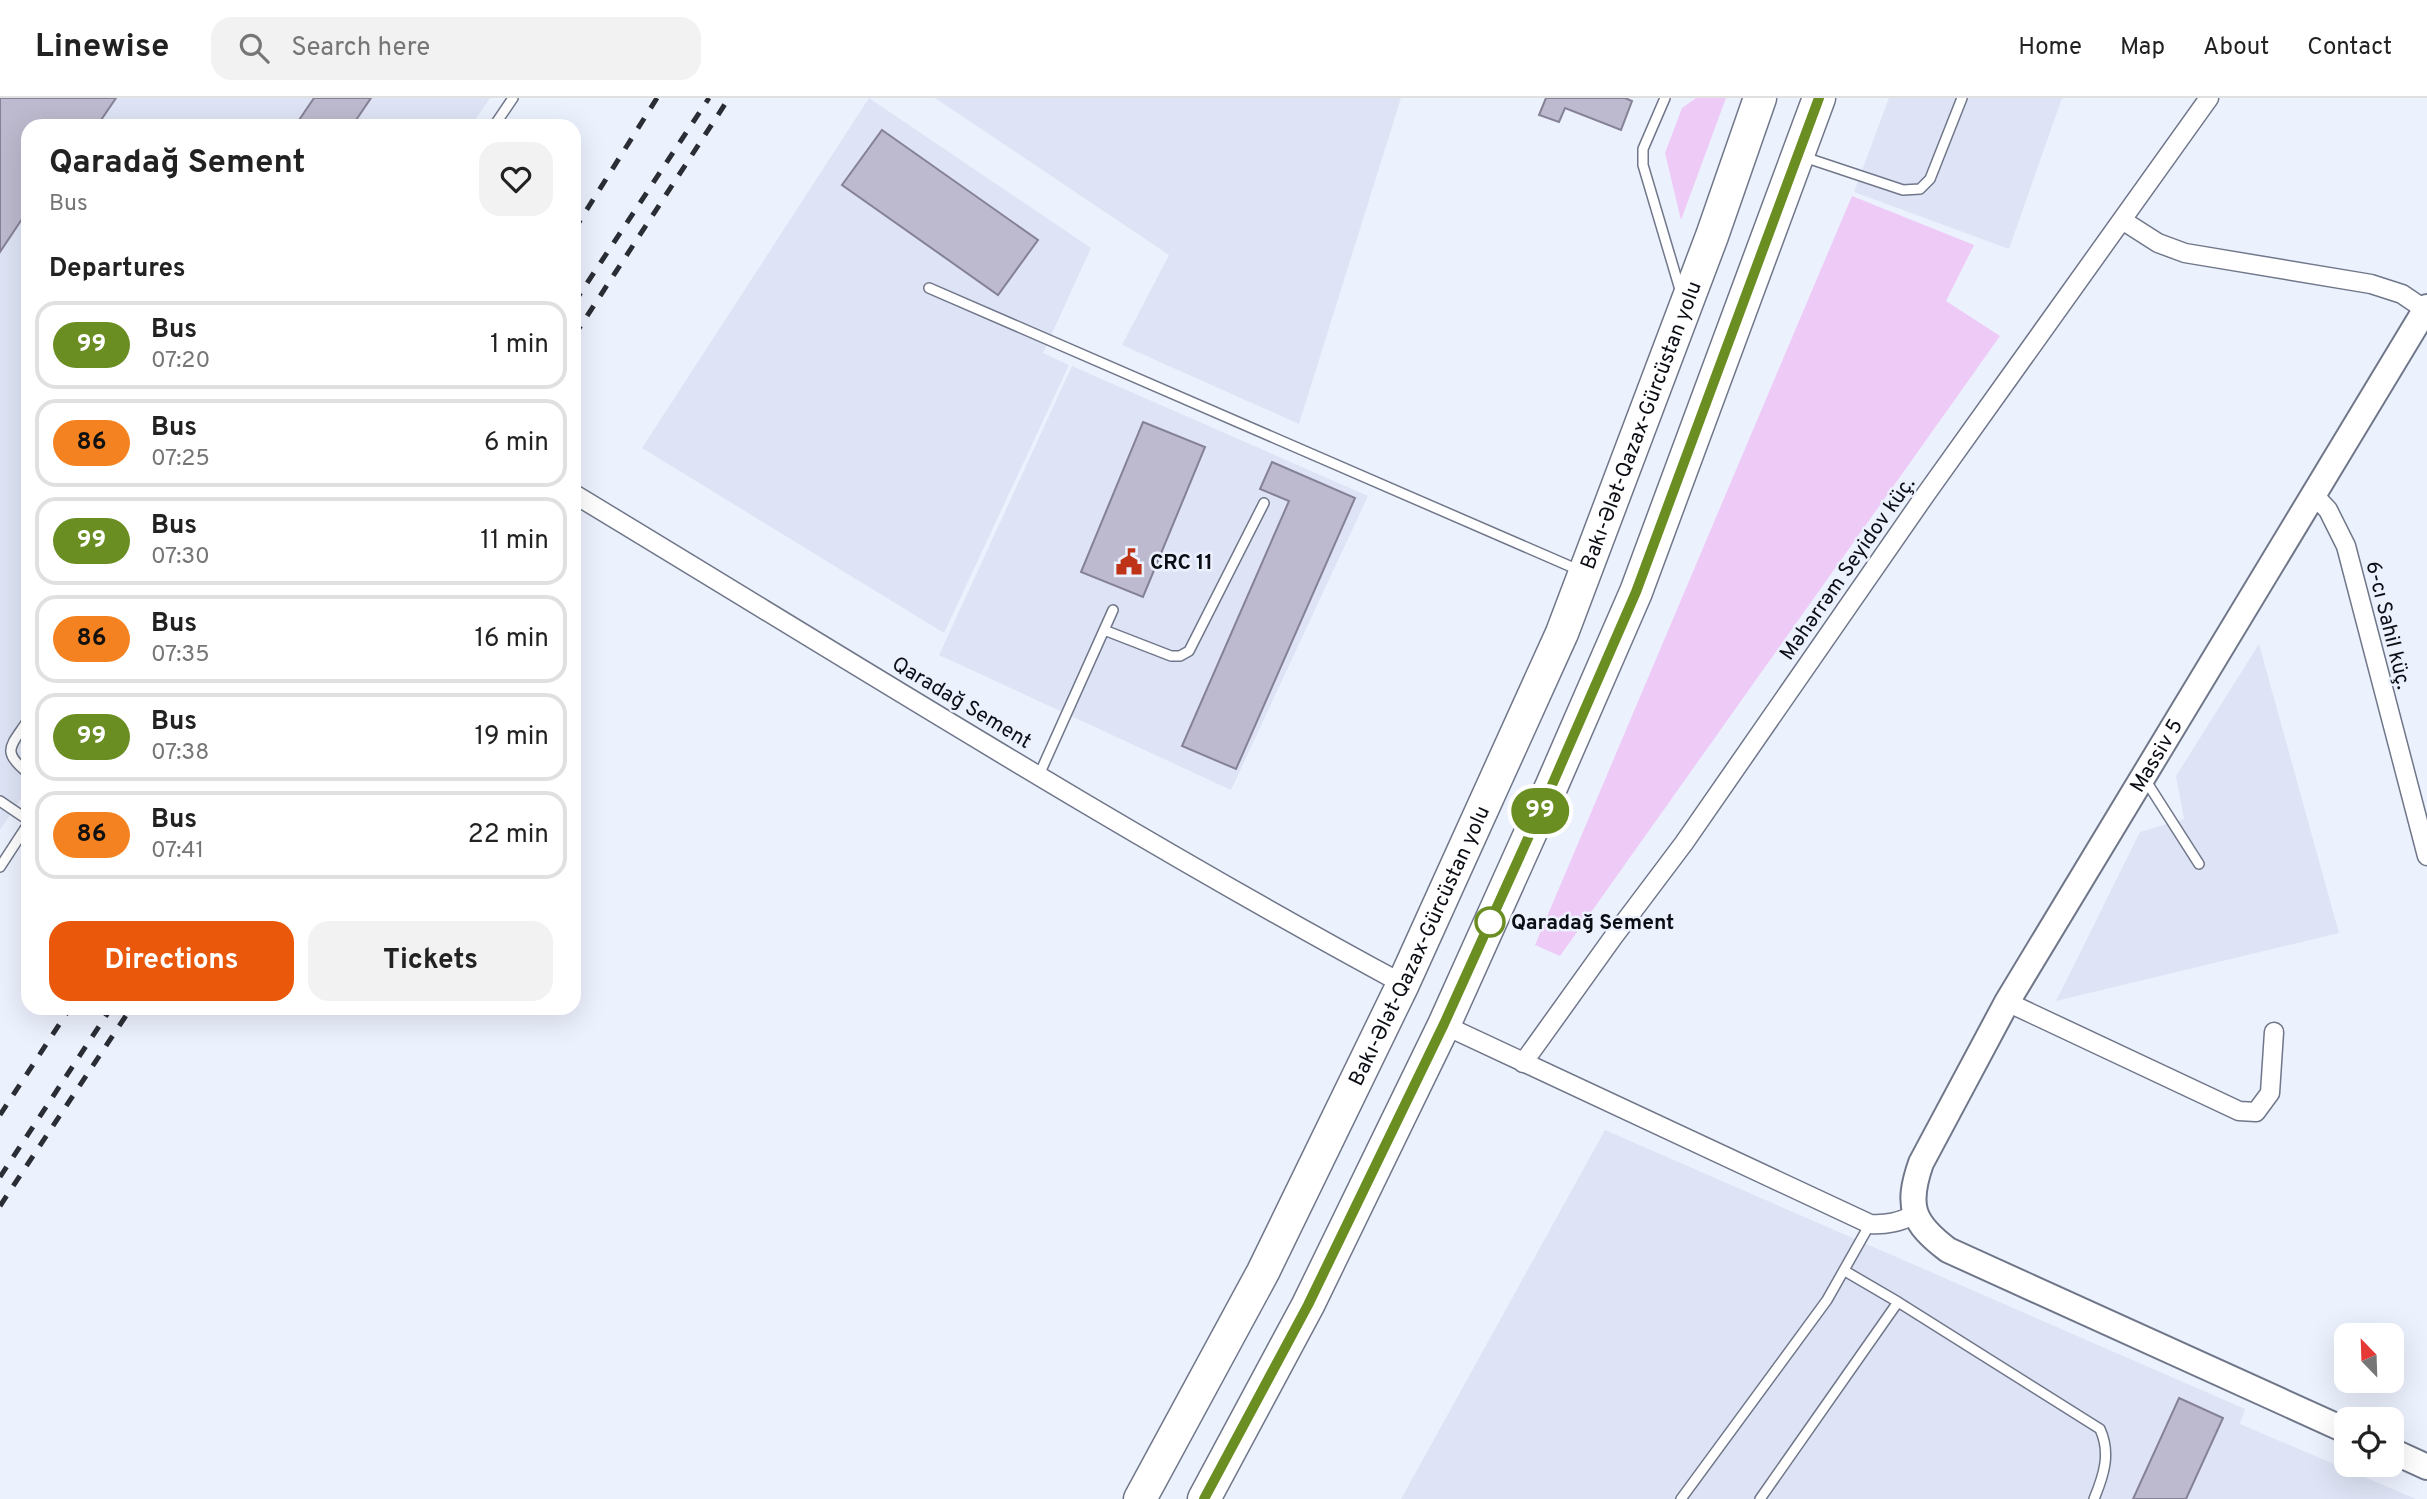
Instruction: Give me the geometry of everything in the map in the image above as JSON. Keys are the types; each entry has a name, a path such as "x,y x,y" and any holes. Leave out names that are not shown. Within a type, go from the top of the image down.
{"highway":[{"name":"Bakı-Ələt-Qazax-Gürcüstan yolu","path":"1140,1499 1264,1272 1404,984 1562,633 1685,307 1760,98"},
{"path":"1204,1499 1308,1305 1444,1024 1636,592 1819,98"}],"street":[{"name":"Məhərrəm Seyidov küç.","path":"1522,1063 1684,844 1934,483 2209,98"},
{"path":"2122,220 2158,243 2185,253 2371,284 2402,294 2427,309"},
{"name":"Massiv 5","path":"1914,1215 1914,1184 1921,1163 2007,1002 2427,309"},
{"name":"6-cı Sahil küç.","path":"2314,495 2328,510 2346,546 2427,856"},
{"name":"Qaradağ Sement","path":"581,498 1039,775 1305,930 1404,984"},
{"path":"2007,1002 2239,1111 2256,1112 2270,1093 2274,1032"},
{"path":"1444,1024 1522,1063 1870,1224 1899,1222 1914,1215 1931,1238 1948,1250 2334,1425"},
{"path":"2404,1456 2427,1467"}],"lane":[{"path":"499,119 513,98"},
{"path":"1665,98 1643,149 1643,165 1685,307"},
{"path":"1799,155 1903,190 1920,189 1930,179 1962,98"},
{"path":"929,288 1585,573"},
{"path":"1104,630 1171,656 1180,656 1189,651 1264,503"},
{"path":"1039,775 1113,610"},
{"path":"21,730 10,746 9,754 21,767"},
{"path":"2143,776 2199,864"},
{"path":"0,801 21,817"},
{"path":"0,867 21,833"},
{"path":"1681,1499 1827,1300 1870,1224"},
{"path":"1845,1270 2100,1429 2106,1442 2106,1457 2102,1479 2094,1499"},
{"path":"1760,1499 1898,1302"}],"shaded area":[{"path":"0,98 490,98 476,119 21,119 21,798 0,830"},
{"path":"869,98 1091,248 1043,353 1069,365 944,633 642,448"},
{"path":"935,98 1401,98 1299,424 1122,345 1169,255"},
{"path":"1696,98 1726,98 1681,220 1665,153 1682,108"},
{"path":"1889,98 2062,98 2009,249 1854,192"},
{"path":"1852,196 1974,245 1946,301 2000,336 1560,956 1535,945"},
{"path":"1072,366 1368,496 1231,790 939,655"},
{"path":"2259,644 2339,933 2056,1001 2140,832 2184,819 2176,776"},
{"path":"1605,1130 2245,1409 2240,1424 2334,1464 2334,1477 2364,1477 2416,1499 1401,1499"}],"building":[{"path":"0,98 116,98 102,119 21,119 21,220 0,252"},
{"path":"314,98 371,98 357,119 300,119"},
{"path":"1546,98 1625,98 1632,101 1621,130 1565,108 1559,122 1539,115"},
{"path":"882,130 1038,240 998,295 842,185"},
{"path":"1143,422 1205,447 1143,597 1081,572"},
{"path":"1272,462 1355,498 1236,769 1182,746 1289,501 1260,489"},
{"path":"2179,1398 2223,1418 2186,1499 2133,1499"}],"railway":[{"path":"581,219 657,98"},
{"path":"581,292 709,98"},
{"path":"581,325 729,98"},
{"path":"0,1115 65,1015"},
{"path":"0,1177 106,1015"},
{"path":"0,1206 126,1015"}],"bus line":[{"name":"99","path":"1204,1499 1308,1305 1444,1024 1552,785 1636,592 1819,98"}],"place":[{"name":"CRC 11","path":"1129,562"},
{"name":"Qaradağ Sement","path":"1490,922"}]}
